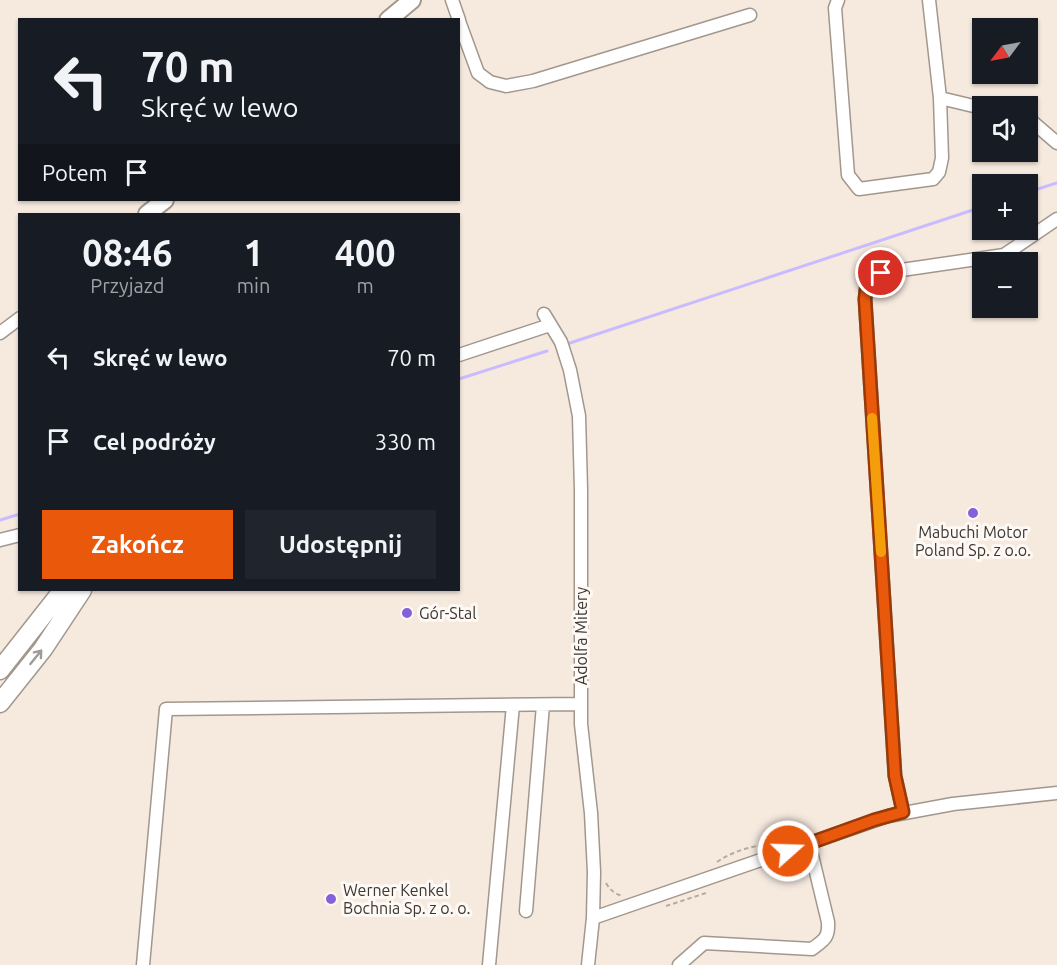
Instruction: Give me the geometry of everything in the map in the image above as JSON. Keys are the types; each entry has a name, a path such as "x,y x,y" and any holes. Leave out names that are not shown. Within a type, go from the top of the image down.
{"highway":[{"path":"0,670 62,591"},
{"path":"0,703 43,649 81,591"}],"main road":[{"path":"390,18 412,0"},
{"path":"148,213 164,201"}],"street":[{"path":"452,0 458,18"},
{"path":"838,0 835,8 848,175 859,189 933,178 939,172 942,158 940,98 929,0"},
{"path":"460,23 478,73 490,82 506,86 533,81 750,15"},
{"path":"940,98 972,106"},
{"path":"1038,126 1057,142"},
{"path":"903,812 895,776 865,299 867,282 881,273 1004,255 1057,219"},
{"path":"0,333 18,320"},
{"name":"Adolfa Mitery","path":"460,355 547,320 561,342 570,370 579,416 582,745 594,841 593,918 588,965"},
{"path":"0,540 18,536"},
{"path":"143,965 166,709 580,704"},
{"path":"489,965 513,705"},
{"path":"526,911 543,705"},
{"path":"593,918 874,820 903,812 953,804 1057,793"},
{"path":"679,965 704,943 812,949 823,941 828,933 828,922 808,843"}],"waterway":[{"path":"1038,189 1057,183"},
{"path":"570,343 972,210"},
{"path":"460,379 547,351"},
{"path":"0,520 18,515"}],"slow traffic":[{"path":"872,418 881,552"}],"place":[{"name":"Mabuchi Motor Poland Sp. z o.o.","path":"973,513"},
{"name":"Gór-Stal","path":"407,613"},
{"name":"Werner Kenkel Bochnia Sp. z o. o.","path":"331,899"}],"route":[{"path":"788,851 903,812 895,776 865,299 867,282 881,273"}]}
